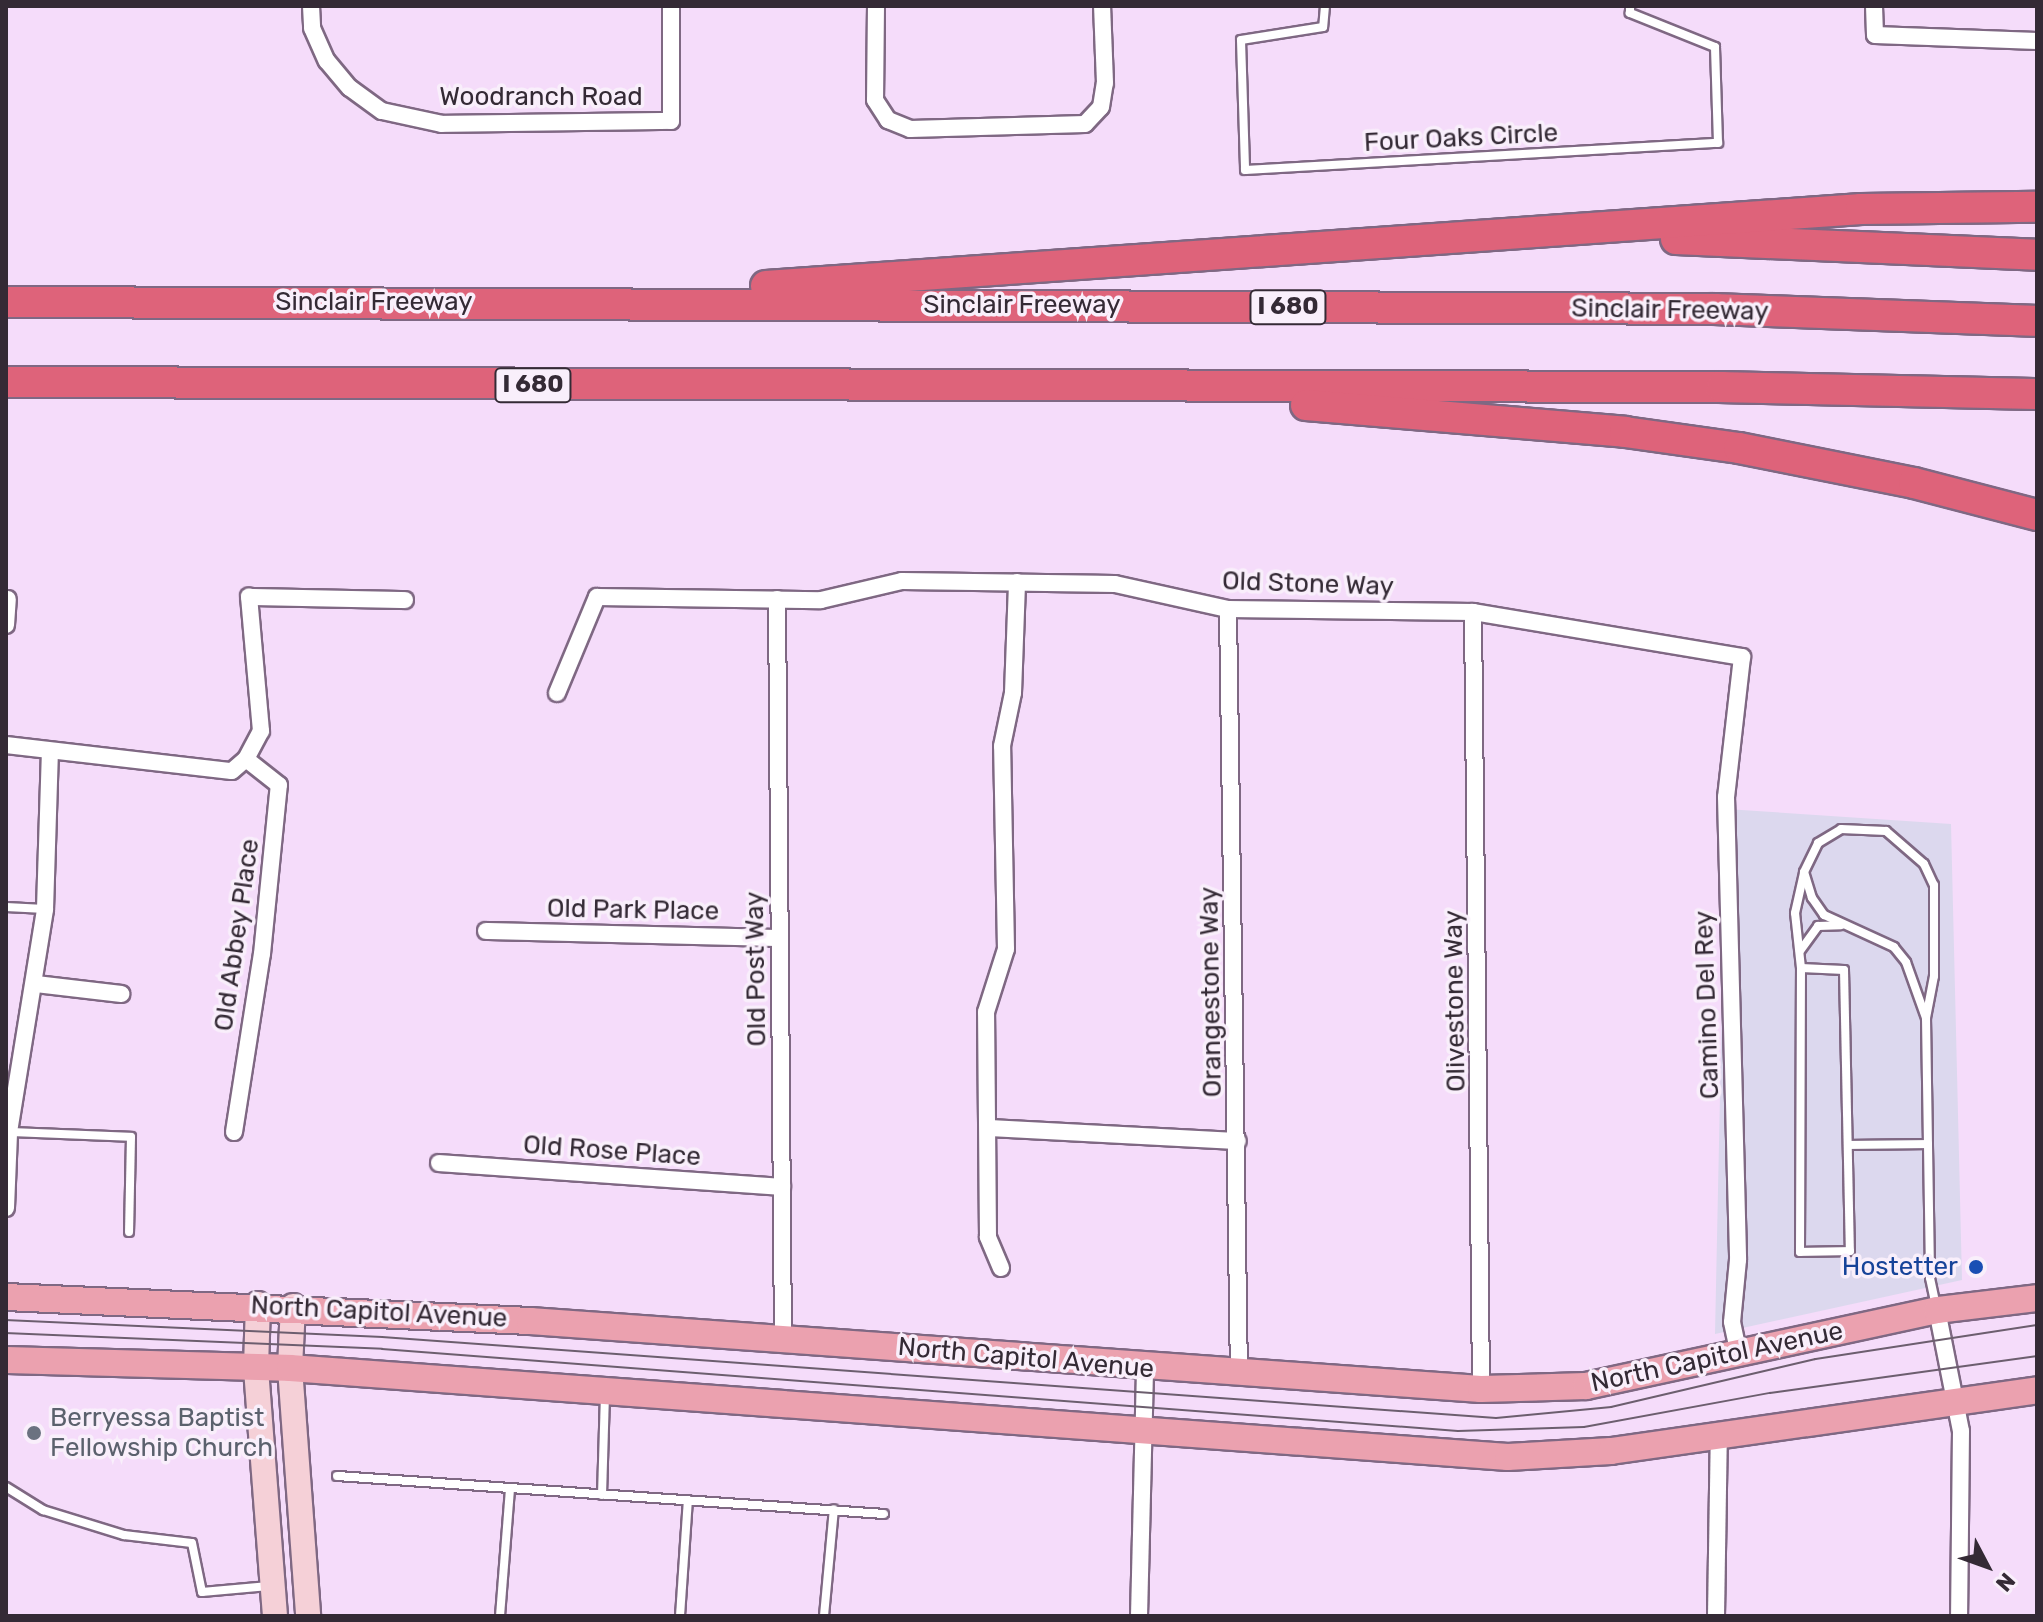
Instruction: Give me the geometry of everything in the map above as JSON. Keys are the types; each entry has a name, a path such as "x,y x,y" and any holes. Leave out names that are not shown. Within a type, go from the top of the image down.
{"highway":[{"path":"538,302 1861,209 2037,207"},
{"path":"1330,245 1681,239 2037,255"},
{"name":"Sinclair Freeway","path":"6,302 1715,309 2037,321"},
{"name":"I 680","path":"6,382 1061,388 1722,387 2037,394"},
{"path":"1061,388 1625,432 1813,461 2037,515"}],"main road":[{"name":"North Capitol Avenue","path":"6,1297 293,1306 783,1339 1239,1375 1481,1389 1586,1386 1937,1310 2037,1298"},
{"path":"6,1360 290,1368 1143,1434 1508,1457 1611,1451 1719,1433 2037,1390"}],"street":[{"name":"Woodranch Road","path":"311,6 312,28 327,61 350,88 382,111 442,124 671,121 671,6"},
{"path":"876,6 875,100 888,120 926,129 1085,124 1101,107 1105,83 1102,6"},
{"path":"1874,6 1875,35 2037,41"},
{"name":"Old Stone Way","path":"557,693 597,597 821,600 902,581 1115,584 1228,609 1473,612 1742,657"},
{"path":"1001,1268 988,1237 986,1012 1006,949 1002,746 1013,693 1017,582"},
{"path":"6,745 50,753 232,771 246,759 261,731 249,597 405,600"},
{"path":"6,625 8,599"},
{"name":"Old Post Way","path":"777,599 783,1339"},
{"name":"Orangestone Way","path":"1228,609 1239,1375"},
{"name":"Olivestone Way","path":"1473,612 1481,1389"},
{"name":"Camino Del Rey","path":"1738,1351 1732,1322 1738,1260 1726,797 1742,657"},
{"path":"6,1208 9,1132 36,984 45,909 50,753"},
{"name":"Old Abbey Place","path":"234,1132 262,954 279,785 246,759"},
{"name":"Old Park Place","path":"486,931 779,938"},
{"path":"36,984 121,994"},
{"path":"988,1128 1238,1141"},
{"name":"Old Rose Place","path":"439,1163 782,1187"},
{"path":"258,1304 256,1369 275,1616"},
{"path":"293,1306 290,1368 308,1616"},
{"path":"1937,1310 1961,1431 1959,1616"},
{"path":"1139,1616 1145,1368"},
{"path":"1716,1616 1719,1433"}],"lane":[{"name":"Four Oaks Circle","path":"1325,6 1323,27 1241,40 1245,170 1718,143 1715,47 1630,13 1630,6"},
{"path":"1801,968 1844,970 1850,1251 1800,1252 1801,968 1795,913 1804,872 1818,843 1841,829 1868,827 1886,831 1924,864 1934,885 1934,976 1926,1018 1930,1278 1937,1310"},
{"path":"1804,872 1824,915 1894,947 1906,962 1926,1018"},
{"path":"6,907 45,909"},
{"path":"1800,952 1818,926 1843,925"},
{"path":"9,1132 131,1137 129,1232"},
{"path":"1849,1145 1928,1144"},
{"path":"602,1495 605,1392"},
{"path":"337,1476 884,1514"},
{"path":"6,1487 43,1510 124,1535 192,1543 202,1592 273,1586"},
{"path":"500,1616 510,1488"},
{"path":"680,1616 688,1500"},
{"path":"824,1616 834,1509"}],"shaded area":[{"path":"1726,809 1951,824 1962,1280 1715,1334"}],"tram line":[{"path":"6,1320 382,1337 1496,1418 1611,1407 1815,1359 2037,1325"},
{"path":"6,1333 382,1349 1458,1431 1584,1427 1770,1393 2037,1356"}],"place":[{"name":"Hostetter","path":"1976,1267"},
{"name":"Berryessa Baptist Fellowship Church","path":"34,1433"}]}
